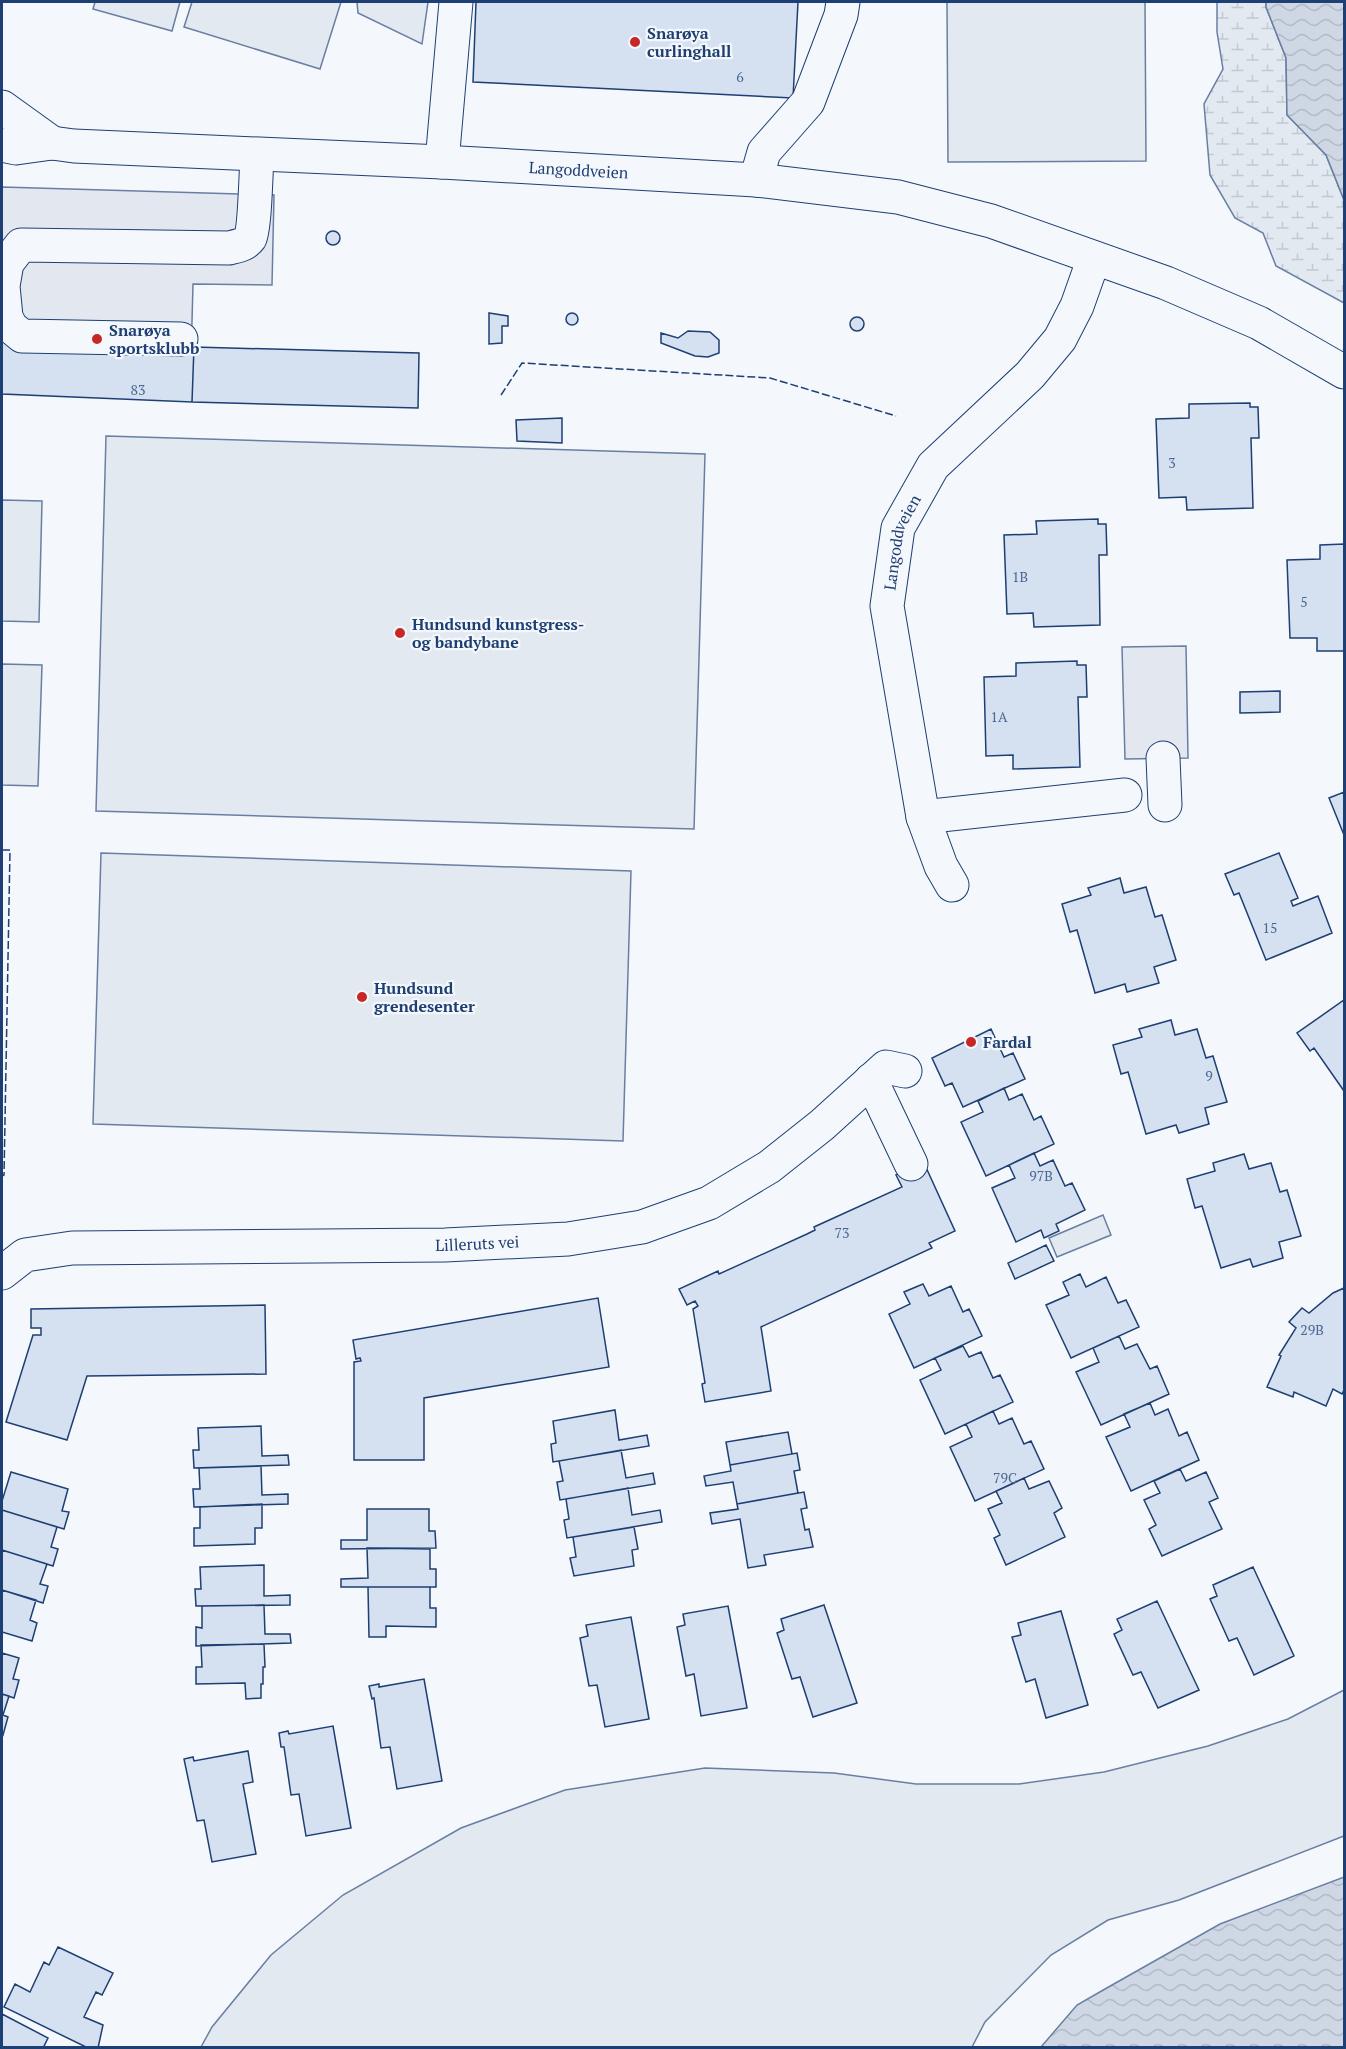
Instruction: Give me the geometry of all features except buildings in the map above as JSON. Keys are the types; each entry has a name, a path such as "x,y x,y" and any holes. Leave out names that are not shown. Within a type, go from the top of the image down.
{"street":[{"path":"442,162 456,2"},
{"path":"756,180 764,153 808,102 841,15 843,2"},
{"name":"Langoddveien","path":"2,107 52,143"},
{"name":"Langoddveien","path":"2,145 16,148 52,143 257,156 442,162 756,180 898,197 991,221 1166,283 1259,323 1344,372"},
{"path":"181,339 22,336 11,327 6,317 3,286 6,263 21,245 229,248 242,245 250,237 253,225 257,156"},
{"name":"Langoddveien","path":"952,885 941,866 923,817 887,606 898,528 933,466 1030,375 1060,339 1077,306 1094,258"},
{"path":"1163,758 1165,805"},
{"path":"923,817 1125,795"},
{"name":"Lilleruts vei","path":"2,1273 25,1255 72,1248 445,1245 568,1239 642,1227 709,1203 769,1167 822,1125 886,1067 905,1071"},
{"path":"871,1080 911,1164"}],"green space":[{"path":"95,2 180,2 172,31 93,9"},
{"path":"192,2 341,2 320,69 184,27"},
{"path":"357,2 428,2 422,44 358,13"},
{"path":"947,2 1145,2 1146,161 948,162"},
{"path":"1217,2 1266,2 1286,58 1287,115 1326,155 1344,200 1344,303 1276,266 1263,233 1235,218 1210,175 1204,104 1223,69 1217,32"},
{"name":"Hundsund kunstgress- og bandybane","path":"106,436 705,454 694,829 96,811"},
{"path":"2,500 42,501 39,622 2,621"},
{"path":"2,664 42,665 38,786 2,785"},
{"name":"Hundsund grendesenter","path":"101,853 631,871 623,1141 93,1124"},
{"path":"1103,1215 1111,1235 1057,1257 1049,1238"},
{"path":"1344,1690 1344,1836 1179,1900 1108,1920 1051,1955 985,2022 972,2047 201,2047 212,2027 271,1955 343,1895 461,1828 565,1790 705,1768 834,1773 916,1784 1019,1784 1104,1772 1208,1746 1288,1719"}],"shaded area":[{"name":"Snarøya sportsklubb","path":"2,187 274,195 272,285 193,284 190,397 2,392"},
{"path":"1186,646 1188,758 1125,759 1122,647"}],"water":[{"path":"1266,2 1344,2 1344,200 1326,155 1287,115 1286,58"},
{"path":"1344,1877 1344,2047 1041,2047 1077,2005 1220,1924"}],"fence":[{"path":"501,395 522,363 770,378 896,416"},
{"path":"2,850 10,850 4,1175 2,1176"}],"place":[{"name":"Snarøya curlinghall","path":"635,42"},
{"name":"Snarøya sportsklubb","path":"97,339"},
{"name":"Hundsund kunstgress- og bandybane","path":"400,633"},
{"name":"Hundsund grendesenter","path":"362,997"},
{"name":"Fardal","path":"971,1042"}]}
